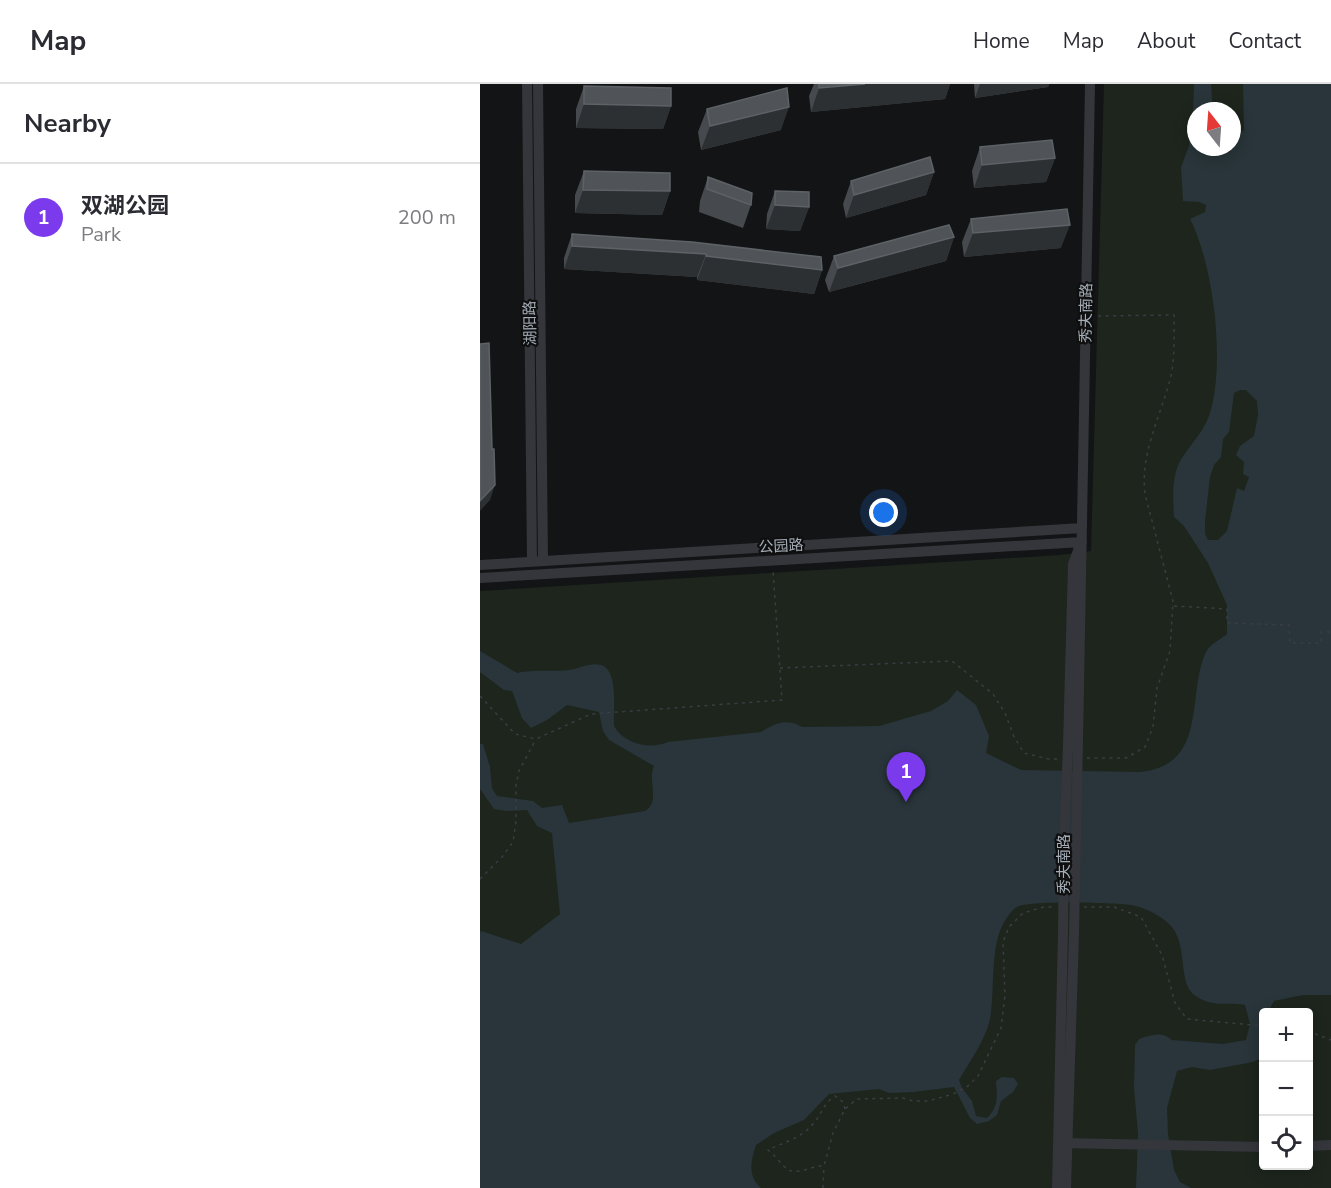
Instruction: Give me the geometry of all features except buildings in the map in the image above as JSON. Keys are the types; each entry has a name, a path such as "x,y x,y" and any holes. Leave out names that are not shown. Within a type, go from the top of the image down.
{"street":[{"name":"湖阳路","path":"527,84 537,561"},
{"name":"湖阳路","path":"537,561 538,84"},
{"name":"秀夫南路","path":"1066,1188 1063,1144 1073,743 1082,542 1090,84"},
{"name":"公园路","path":"480,565 1082,528"},
{"name":"公园路","path":"480,578 1082,542"},
{"name":"秀夫南路","path":"1057,1188 1063,1144"},
{"path":"1063,1144 1259,1147"},
{"path":"1313,1146 1331,1145"}],"path":[{"path":"480,696 514,734 536,739 591,714 783,700 772,560"},
{"path":"1173,606 1227,609 1227,623 1288,625 1290,643 1321,644 1321,632 1331,632"},
{"path":"480,879 513,842 516,821 516,785 519,771 536,739"},
{"path":"1313,1032 1331,1040"},
{"path":"823,1188 824,1165 833,1132 845,1109 843,1102 835,1096 828,1100 812,1126 768,1150 788,1170 795,1171 824,1165"}],"shaded area":[{"path":"1104,84 1331,84 1331,1188 480,1188 480,591 1059,555 1091,551"},
{"path":"1194,84 1211,84 1212,102 1193,102"},
{"path":"1243,84 1331,84 1331,995 1303,995 1274,1001 1270,1008 1259,1008 1259,1059 1253,1062 1210,1070 1192,1067 1177,1071 1167,1108 1168,1134 1174,1170 1180,1182 1191,1188 1136,1188 1138,1134 1134,1088 1135,1045 1139,1039 1156,1035 1164,1035 1172,1040 1223,1044 1246,1040 1250,1024 1245,1005 1213,1003 1193,994 1185,979 1179,940 1174,931 1168,923 1141,907 1107,903 1038,903 1017,907 1003,924 994,957 988,1027 977,1051 959,1080 972,1101 976,1116 987,1118 991,1114 997,1097 996,1081 1002,1077 1014,1078 1018,1084 1013,1092 1001,1101 997,1115 989,1121 977,1124 970,1118 954,1087 913,1092 889,1093 879,1089 829,1094 804,1120 774,1133 756,1145 752,1173 761,1188 480,1188 480,933 481,931 521,944 560,914 552,833 537,826 527,810 494,809 480,789 480,744 483,744 490,767 492,788 497,796 533,801 542,808 562,805 569,823 645,811 652,802 654,766 609,740 603,731 599,712 567,705 547,720 531,728 522,718 512,691 504,690 480,672 480,651 517,673 569,670 597,664 607,668 613,683 614,726 624,737 638,744 653,745 761,732 776,724 786,722 802,727 879,726 931,711 948,701 957,690 976,705 989,736 986,753 1021,770 1141,772 1162,766 1177,756 1186,742 1192,725 1200,669 1206,652 1227,634 1227,605 1208,563 1184,526 1174,517 1174,487 1178,464 1209,416 1217,371 1215,316 1211,289 1205,262 1190,219 1205,212 1206,205 1183,201 1181,167 1187,151 1187,156 1241,156 1241,133 1244,130","holes":["1246,390 1257,401 1258,415 1254,436 1240,446 1236,455 1244,462 1243,474 1249,477 1244,491 1237,488 1227,531 1218,540 1208,540 1205,534 1205,521 1210,477 1214,465 1221,457 1223,439 1229,432 1234,393"]}],"place":[{"name":"双湖公园","path":"906,802"}]}
